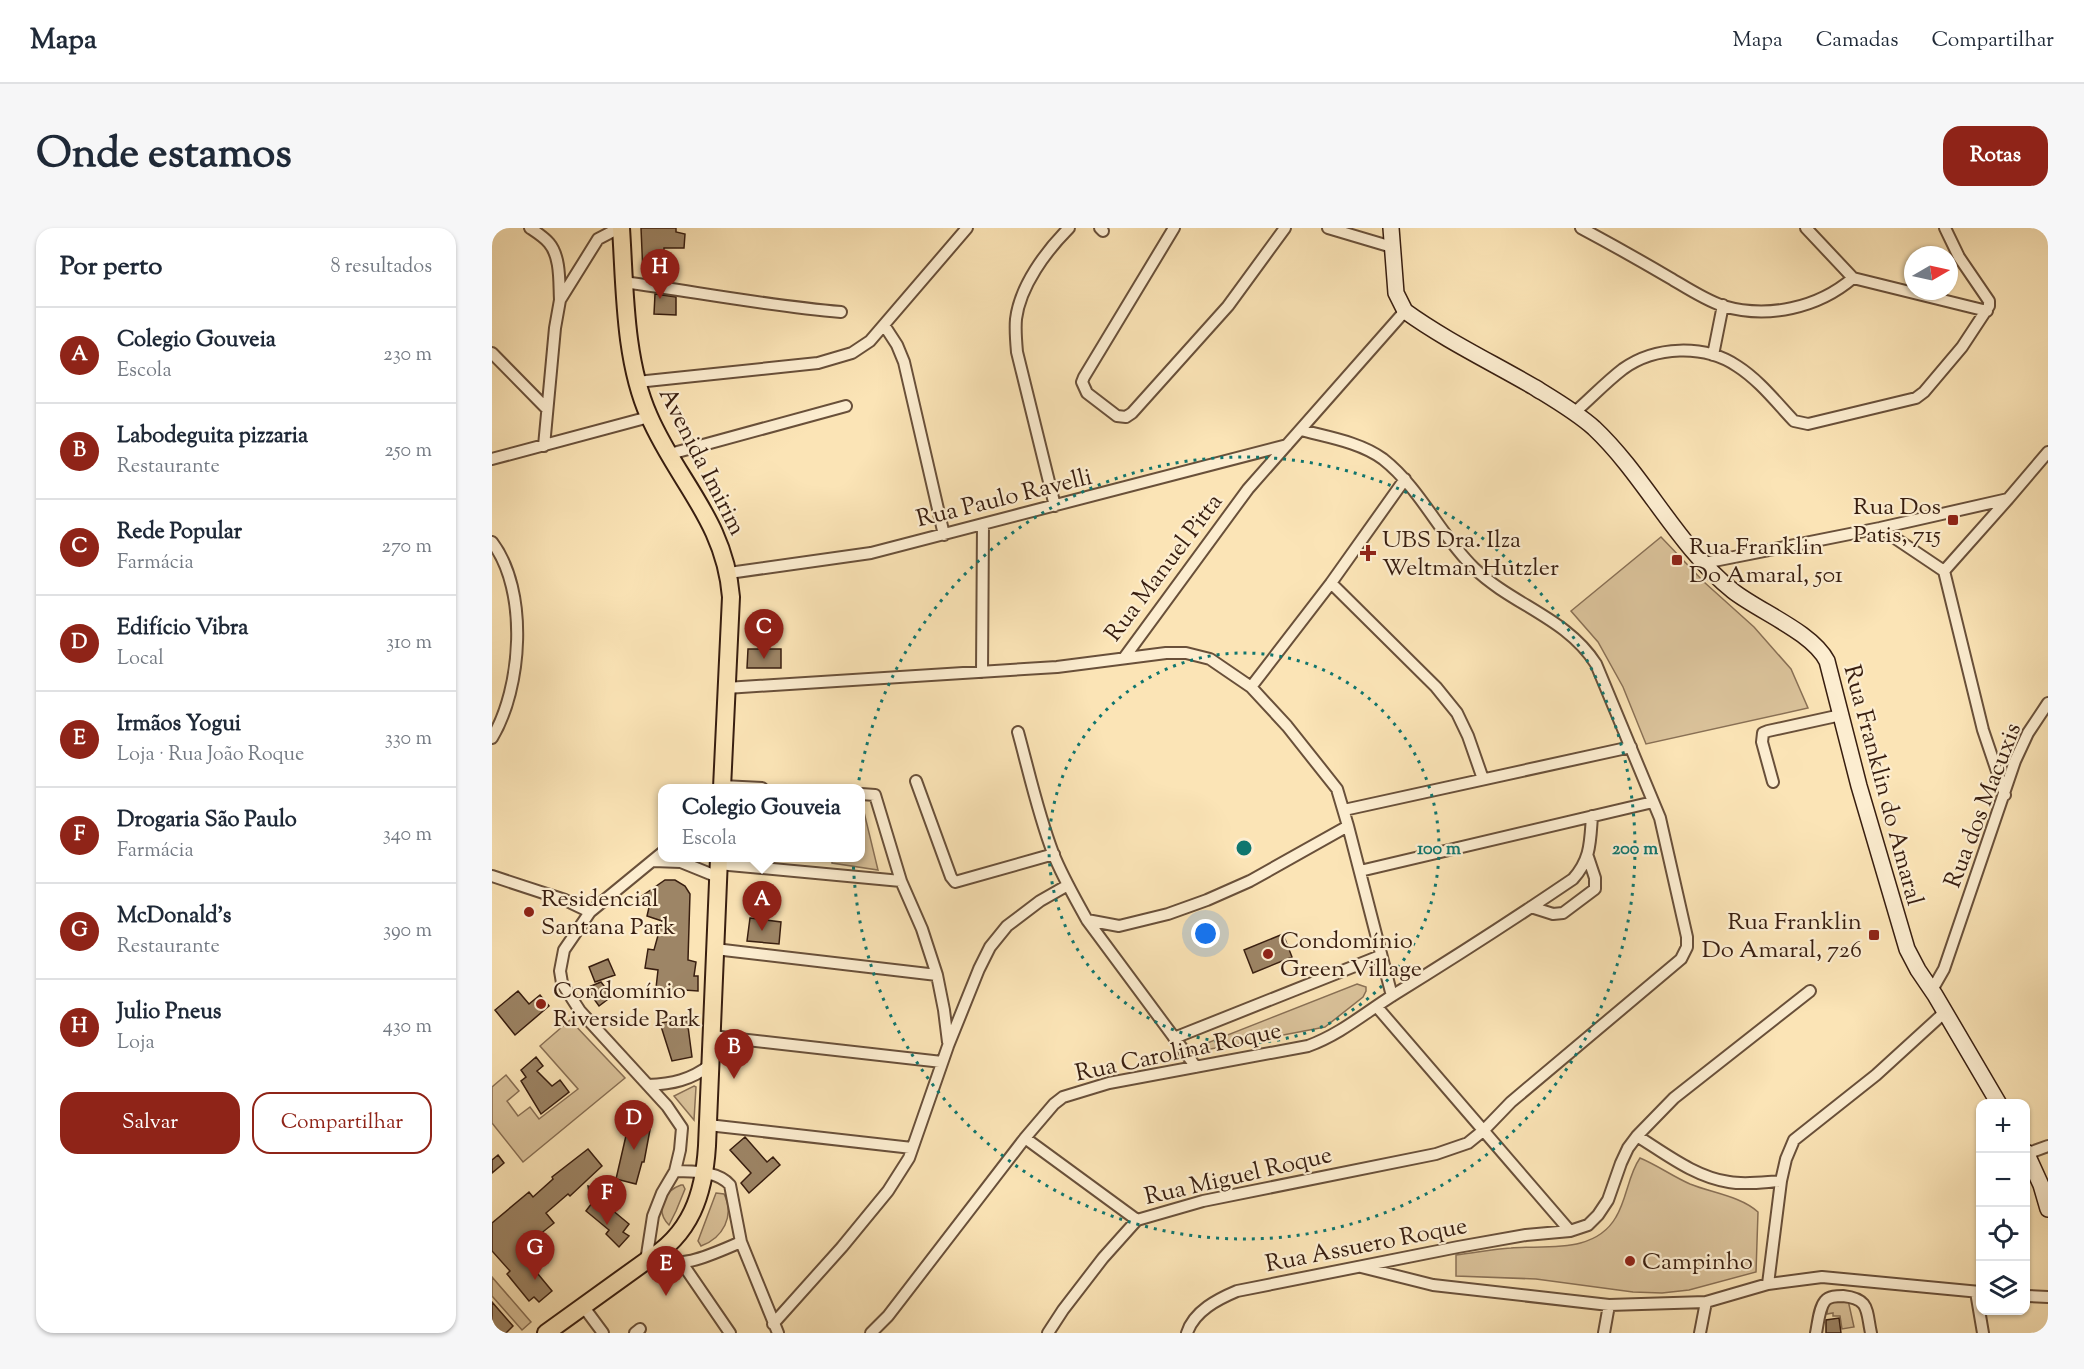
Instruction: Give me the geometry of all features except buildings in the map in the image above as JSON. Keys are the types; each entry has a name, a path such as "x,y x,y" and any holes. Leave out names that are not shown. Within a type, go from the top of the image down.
{"main road":[{"name":"Avenida Imirim","path":"620,228 627,317 637,382 649,417 711,524 729,573 731,597 721,784"},
{"path":"546,1333 662,1252 693,1214 706,1174 718,866"}],"street":[{"path":"530,228 550,243 554,252 557,261 560,300 544,446"},
{"path":"560,300 598,239 620,228"},
{"path":"637,382 818,363 836,360 852,353 870,341 967,228"},
{"path":"1055,506 1017,352 1015,334 1016,317 1023,294 1056,241 1069,228"},
{"path":"1174,228 1082,382 1088,393 1117,416 1126,417 1132,413 1228,306 1285,228"},
{"path":"1328,228 1392,247"},
{"path":"1391,228 1396,294 1405,311"},
{"path":"1581,228 1723,306 1760,312 1779,311 1838,291 1853,278"},
{"path":"1806,228 1853,278 1987,311"},
{"path":"1575,412 1623,369 1641,359 1677,350 1713,354 1736,365 1754,379 1794,421 1808,424 1916,398 1924,392 1962,347 1987,311 1989,301 1959,257 1945,228"},
{"path":"624,282 774,306 841,312"},
{"path":"1713,354 1723,306"},
{"name":"Rua Franklin do Amaral","path":"1405,311 1575,412 1610,445 1670,523 1704,563 1732,591 1794,630 1819,649 1827,661 1899,926 1914,962 1996,1099"},
{"name":"Rua Manuel Pitta","path":"726,688 1057,667 1124,658 1248,489 1405,311"},
{"path":"884,325 904,362 944,535"},
{"path":"492,353 547,409"},
{"path":"670,454 846,406"},
{"path":"492,459 649,417"},
{"name":"Rua Miguel Roque","path":"1048,1333 1097,1266 1137,1220 1203,1201 1457,1148 1484,1130 1511,1102 1681,959 1685,953 1687,937 1660,818 1596,664 1587,650 1568,632 1506,594 1475,569 1405,479 1381,458 1338,440 1301,430"},
{"name":"Rua Paulo Ravelli","path":"729,573 871,553 1287,445"},
{"path":"1944,571 2048,452"},
{"path":"1251,687 1331,583 1405,479"},
{"path":"1704,563 1880,528 2008,499"},
{"path":"982,672 983,524"},
{"path":"1880,528 1944,571 1983,730 2005,795"},
{"path":"492,542 498,550 509,578 515,607 517,642 508,699 499,726 492,738"},
{"path":"1331,583 1437,687 1456,713 1468,736 1483,779"},
{"path":"1124,658 1186,653 1210,659 1251,687 1330,778 1337,789 1344,810 1392,996"},
{"name":"Rua dos Macuxis","path":"1932,990 1944,969 2015,762 2028,733 2048,703"},
{"path":"1773,782 1762,742 1763,734 1841,715"},
{"path":"1018,732 1040,813 1054,854 1068,885 1088,920 1196,1067"},
{"path":"1344,810 1630,747"},
{"path":"916,781 951,877 955,882 1054,854"},
{"path":"865,794 875,795 901,881 922,929 937,975 948,1046"},
{"path":"1360,871 1653,802"},
{"path":"1531,907 1553,914 1563,913 1595,889 1595,878 1588,857 1592,816"},
{"path":"1088,920 1119,926 1126,925 1168,914 1207,900 1250,881 1348,826"},
{"path":"658,856 590,912 564,950 560,971 562,983 580,1011 675,1115 682,1128 675,1171 662,1192 653,1216 646,1261 664,1264 696,1261 741,1242"},
{"name":"Rua Carolina Roque","path":"872,1333 888,1316 1025,1138 1054,1104 1072,1093 1109,1083 1308,1046 1333,1035 1573,879 1588,857"},
{"path":"653,861 658,861"},
{"path":"681,862 901,881"},
{"path":"492,876 565,900 590,912"},
{"path":"675,1171 721,1177 730,1185 741,1242 776,1328 888,1191 904,1166 948,1046 990,947 1007,926 1040,901 1068,885"},
{"path":"715,949 937,975"},
{"path":"1174,1038 1380,956"},
{"path":"1377,1007 1570,1231 1588,1225 1598,1215 1608,1200 1628,1148 1674,1098 1809,991"},
{"path":"1768,1284 1781,1181 1786,1159 1794,1140 1875,1075 1945,1012"},
{"path":"712,1036 942,1062"},
{"path":"648,1085 673,1084 683,1081 710,1065"},
{"path":"708,1125 912,1148"},
{"path":"1637,1136 1713,1179 1745,1183 1781,1181"},
{"path":"1025,1138 1137,1220"},
{"path":"2030,1152 2048,1146"},
{"path":"2030,1162 2041,1185 2048,1209"},
{"name":"Rua Assuero Roque","path":"1187,1333 1189,1326 1201,1312 1217,1300 1237,1291 1356,1266 1526,1235 1570,1231"},
{"path":"682,1263 730,1333"},
{"path":"1356,1266 1432,1285 1609,1305 1706,1302 1768,1284 1822,1277 1976,1292"},
{"path":"2030,1296 2048,1297"},
{"path":"1816,1333 1824,1302 1831,1297 1858,1298 1866,1308 1870,1333"},
{"path":"1700,1333 1706,1302"},
{"path":"1604,1333 1609,1305"},
{"path":"583,1306 603,1333"},
{"path":"1981,1315 1983,1333"}],"shaded area":[{"path":"1661,537 1704,582 1754,627 1791,669 1808,708 1646,744 1623,687 1598,642 1571,611"},
{"path":"865,816 878,870 832,863 865,862"},
{"path":"1357,984 1366,987 1363,997 1325,1027 1195,1052 1192,1049"},
{"path":"570,1020 625,1078 523,1162 492,1123 492,1087 506,1075 519,1091 507,1101 518,1116 530,1107 539,1119 578,1089 540,1046"},
{"path":"696,1087 694,1120 674,1096"},
{"path":"1640,1158 1690,1184 1743,1202 1758,1212 1756,1272 1689,1290 1662,1293 1633,1292 1536,1279 1456,1276 1456,1255 1504,1249 1554,1247 1583,1242 1596,1237 1607,1229 1616,1217"},
{"path":"681,1185 685,1189 669,1225 662,1214 663,1202 670,1192"},
{"path":"716,1193 724,1194 728,1210 727,1218 721,1232 701,1246 698,1241"},
{"path":"492,1277 531,1322 522,1330 492,1296"},
{"path":"1832,1300 1848,1300 1854,1327 1842,1329 1840,1316 1833,1316 1833,1313 1827,1314 1828,1305"}],"place":[{"name":"Julio Pneus","path":"660,299"},
{"name":"Rua Dos Patis, 715","path":"1953,520"},
{"name":"UBS Dra. Ilza Weltman Hutzler","path":"1368,553"},
{"name":"Rua Franklin Do Amaral, 501","path":"1677,560"},
{"name":"Rede Popular","path":"764,659"},
{"name":"Residencial Santana Park","path":"529,912"},
{"name":"Colegio Gouveia","path":"762,931"},
{"name":"Rua Franklin Do Amaral, 726","path":"1874,935"},
{"name":"Condomínio Green Village","path":"1268,954"},
{"name":"Condomínio Riverside Park","path":"541,1004"},
{"name":"Labodeguita pizzaria","path":"734,1079"},
{"name":"Edifício Vibra","path":"634,1150"},
{"name":"Drogaria São Paulo","path":"607,1225"},
{"name":"Campinho","path":"1630,1261"},
{"name":"McDonald's","path":"535,1280"},
{"name":"Irmãos Yogui","path":"666,1296"}]}
